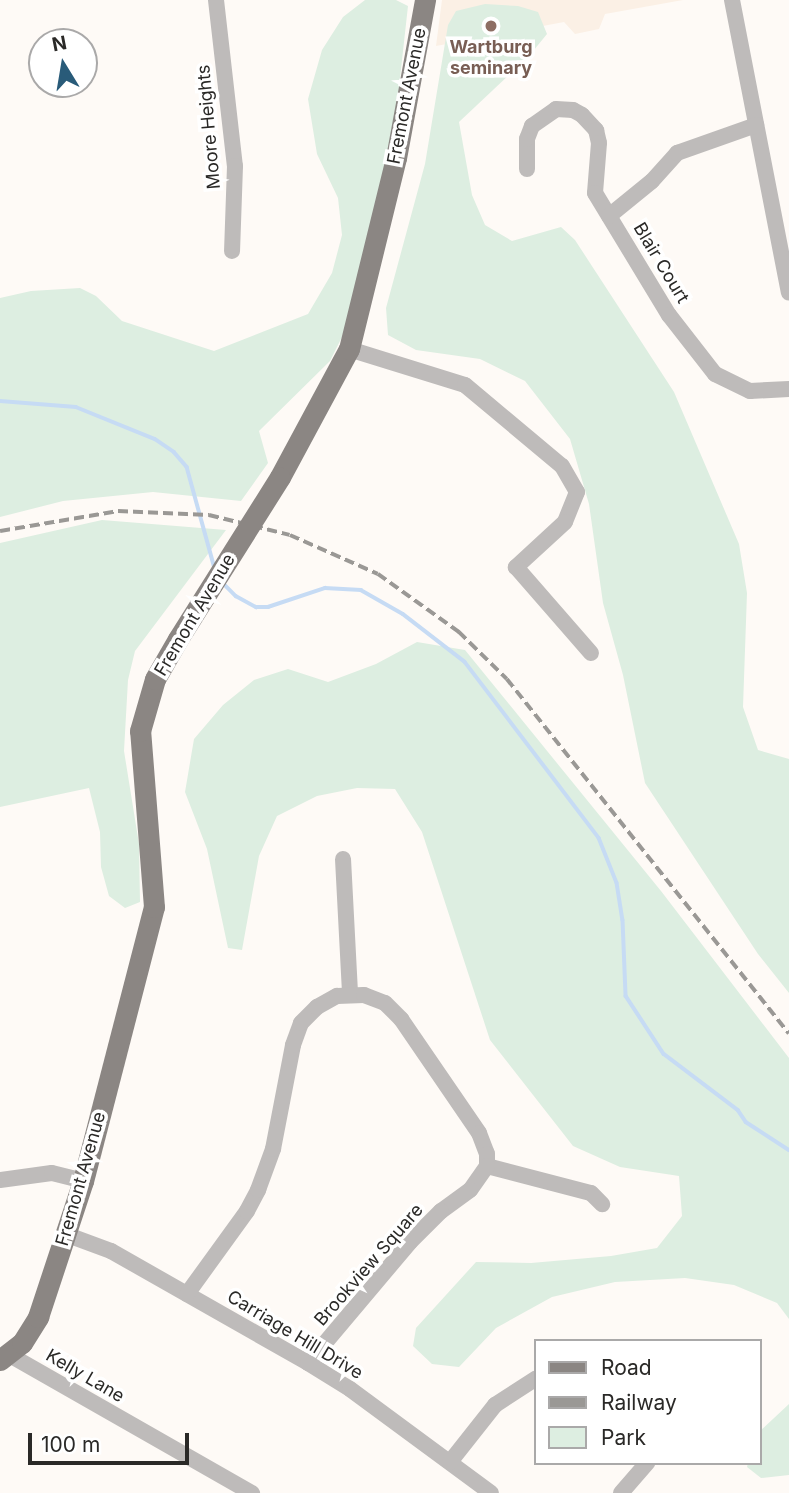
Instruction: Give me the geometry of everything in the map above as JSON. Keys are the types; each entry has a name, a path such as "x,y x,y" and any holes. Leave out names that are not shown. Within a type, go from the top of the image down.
{"main road":[{"name":"Fremont Avenue","path":"4,1357 22,1343 34,1324 83,1181 154,907 140,731 155,679 280,478 348,349 396,158 425,0"}],"street":[{"name":"Moore Heights","path":"216,0 235,166 232,251"},
{"path":"732,0 789,292"},
{"path":"527,169 527,139 532,126 555,109 573,110 596,130 599,143 595,193 609,216"},
{"name":"Blair Court","path":"756,125 677,153 652,181 609,216 669,315 715,374 750,391 789,389"},
{"path":"348,349 465,384 562,466 577,492 565,522 516,567 591,653"},
{"path":"343,859 350,994"},
{"path":"187,1294 247,1211 258,1190 273,1149 293,1045 301,1023 325,1002 350,994 376,998 401,1019 478,1133 487,1154 487,1166 591,1193 602,1204"},
{"name":"Brookview Square","path":"308,1363 411,1242 442,1211 470,1190 487,1166"},
{"path":"0,1180 52,1174 83,1181"},
{"name":"Carriage Hill Drive","path":"65,1234 111,1251 308,1363 350,1389 491,1493"},
{"name":"Kelly Lane","path":"4,1357 252,1493"},
{"path":"450,1462 495,1405 534,1380"},
{"path":"621,1493 645,1465"}],"shaded area":[{"name":"Wartburg seminary","path":"442,0 683,0 605,14 599,29 575,34 564,22 436,46"}],"green space":[{"path":"365,0 396,0 408,6 397,105 367,255 342,337 330,361 259,431 268,463 241,501 153,492 63,501 0,517 0,298 31,291 80,288 96,296 122,321 214,351 308,314 332,273 342,235 338,198 317,154 308,99 322,50 343,17"},
{"path":"485,4 518,6 538,12 547,34 529,56 459,122 472,195 485,225 512,241 561,227 575,240 674,392 739,544 747,593 743,707 758,750 789,759 789,993 758,954 645,783 623,675 603,603 589,504 570,439 525,381 480,359 416,350 388,335 386,308 425,164 448,25 456,11"},
{"path":"102,520 226,530 135,651 128,680 124,751 139,844 140,902 125,908 109,896 101,867 100,832 89,788 0,807 0,543"},
{"path":"417,642 465,650 661,891 789,1058 789,1319 777,1303 734,1285 685,1278 615,1282 552,1297 496,1328 459,1367 432,1364 413,1346 416,1328 476,1262 531,1263 611,1256 657,1248 682,1216 679,1176 620,1167 573,1146 490,1040 422,832 395,789 357,788 317,796 277,816 259,856 242,950 228,948 207,849 185,792 194,739 223,705 254,680 288,669 328,682 376,664"},
{"path":"789,1404 789,1475 761,1478 747,1467 761,1465 761,1430"}],"waterway":[{"path":"0,401 76,407 155,439 174,452 187,467 214,565"},
{"path":"224,584 236,596 256,607 268,607 325,588 361,590 403,614 465,662 599,838 617,883 623,920 626,996 664,1054 738,1110 746,1122 789,1150"}],"railway":[{"path":"0,531 118,511 209,515 290,535 378,574 459,632 507,679 789,1034"}],"place":[{"name":"Wartburg seminary","path":"491,26"}]}
